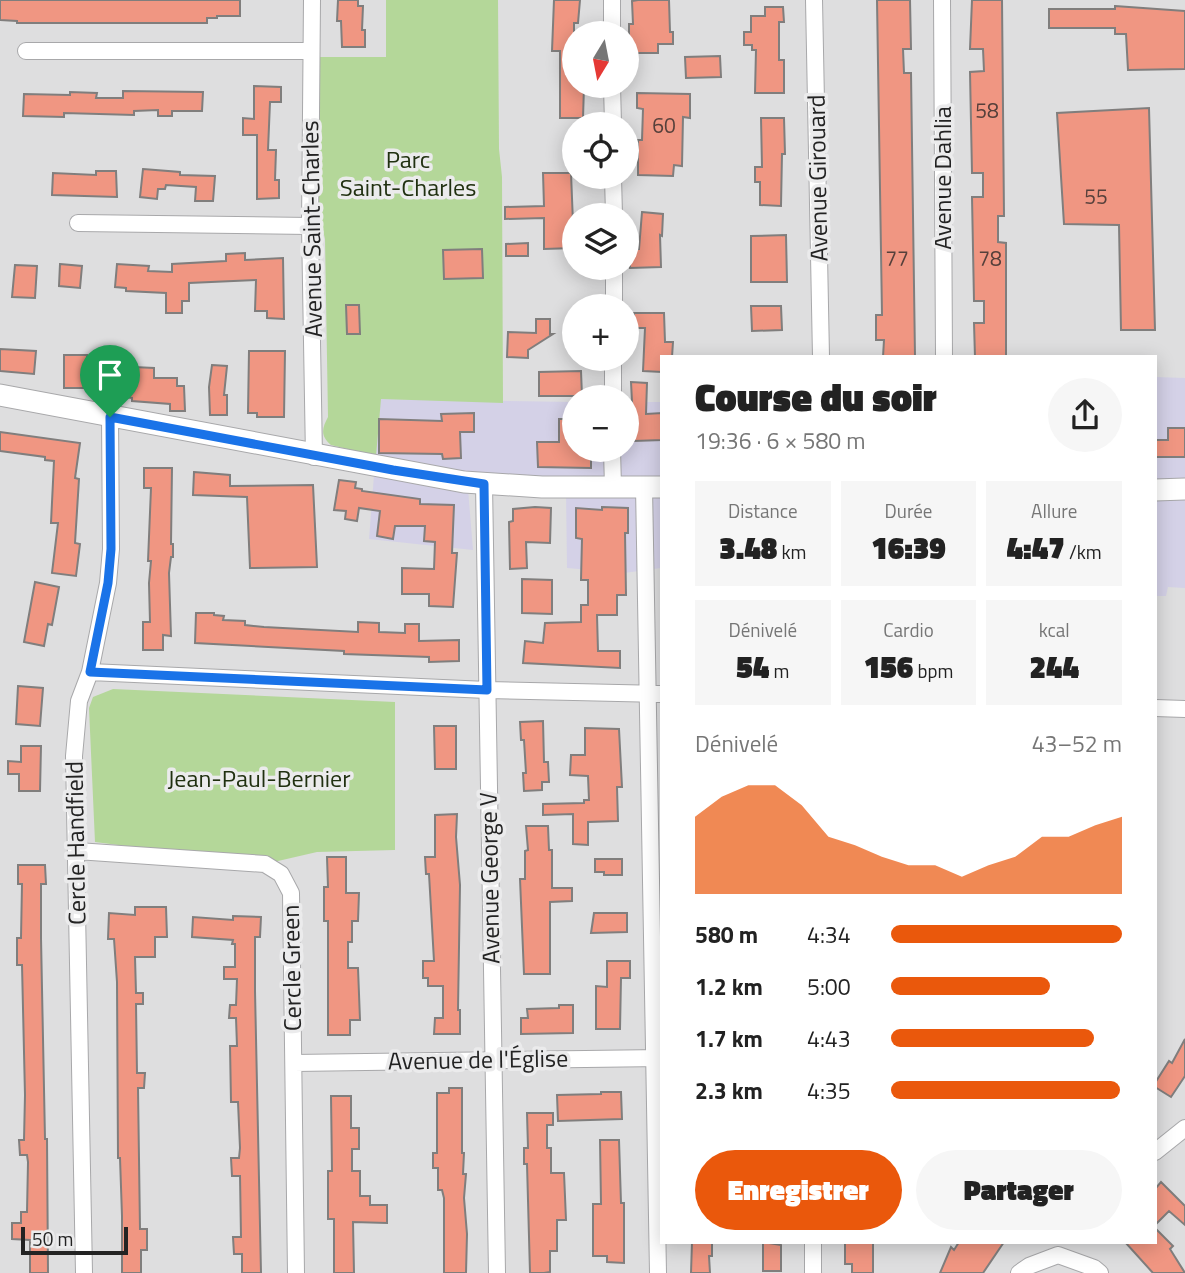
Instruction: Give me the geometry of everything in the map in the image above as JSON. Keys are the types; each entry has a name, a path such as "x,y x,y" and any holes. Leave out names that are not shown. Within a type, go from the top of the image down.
{"street":[{"name":"Avenue Saint-Charles","path":"312,0 310,226 314,456"},
{"path":"611,0 612,21"},
{"name":"Avenue Girouard","path":"814,0 821,355"},
{"name":"Avenue Dahlia","path":"942,0 944,355"},
{"path":"26,51 311,51"},
{"path":"78,223 310,226"},
{"path":"0,395 314,456 484,484 653,487 658,1273"},
{"name":"Cercle Handfield","path":"83,1273 74,730 79,701 90,672 108,583 111,549 110,417"},
{"path":"613,462 614,487"},
{"name":"Avenue George V","path":"484,484 497,1273"},
{"path":"1157,490 1185,489"},
{"path":"90,672 487,690 655,694"},
{"path":"1157,708 1185,709"},
{"name":"Cercle Green","path":"77,851 265,864 281,874 291,893 296,1273"},
{"name":"Avenue de l'Église","path":"294,1063 658,1058"},
{"path":"1157,1150 1185,1128"},
{"path":"813,1244 813,1273"},
{"path":"1019,1273 1057,1249 1100,1273"}],"shaded area":[{"path":"1157,377 1185,378 1185,588 1168,587 1166,596 1157,596"},
{"path":"380,399 562,402 562,462 639,462 639,402 660,402 660,568 624,573 567,568 566,491 468,489 473,550 369,539"}],"green space":[{"name":"Parc Saint-Charles","path":"386,0 498,0 503,403 381,399 376,456 331,445 323,432 328,417 325,239 316,201 316,57 386,57"},
{"name":"Jean-Paul-Bernier","path":"113,689 395,702 395,850 317,852 265,864 95,842 89,708 93,697"}],"building":[{"path":"0,0 240,0 240,16 207,18 207,23 17,23 0,20"},
{"path":"338,0 358,0 358,6 363,6 362,30 365,30 365,47 342,47 341,21 337,21"},
{"path":"554,0 580,0 578,21 562,21 562,98 584,98 583,112 562,112 560,118 560,51 552,51"},
{"path":"669,0 673,44 658,44 658,53 639,53 639,21 633,21 632,1"},
{"path":"877,0 910,0 911,49 903,49 904,73 911,73 915,355 883,355 884,340 876,340 876,315 882,315"},
{"path":"972,0 1002,0 1004,216 998,216 998,242 1006,243 1006,355 975,355 974,323 984,323 984,301 974,301 972,197 983,197 983,173 972,173 970,72 984,71 983,49 970,49"},
{"path":"1115,6 1185,11 1185,69 1128,70 1126,34 1115,34 1115,28 1049,28 1049,9 1115,9"},
{"path":"765,7 783,7 784,22 779,22 779,60 784,60 784,93 755,93 756,50 752,50 752,45 744,45 744,32 751,32 751,16 765,16"},
{"path":"720,56 721,77 686,78 685,57"},
{"path":"254,86 281,87 281,102 270,102 268,150 276,150 275,180 279,180 279,198 257,199 257,135 243,135 243,118 254,119"},
{"path":"123,91 203,92 202,111 172,111 172,116 158,116 158,110 134,111 134,115 64,113 64,117 23,116 24,94 97,93 96,98 123,98"},
{"path":"639,93 690,94 690,118 683,117 682,166 674,165 673,176 639,175 639,140 642,140 643,109 637,108"},
{"path":"1149,108 1155,330 1121,330 1119,225 1064,224 1057,113"},
{"path":"761,118 784,118 785,154 782,154 781,206 760,205 760,182 755,182 755,167 762,167"},
{"path":"143,169 180,172 180,175 215,176 213,201 195,201 196,187 166,185 165,189 158,189 157,199 140,197"},
{"path":"96,171 116,171 117,197 52,195 53,173 96,175"},
{"path":"543,173 562,173 562,189 572,189 572,203 562,203 562,248 544,249 544,218 505,219 505,207 544,206"},
{"path":"642,212 663,214 662,236 660,235 661,267 639,268"},
{"path":"786,235 787,282 751,282 751,236"},
{"path":"528,243 528,256 506,256 506,244"},
{"path":"482,249 483,278 444,279 443,250"},
{"path":"245,253 245,260 283,258 284,319 267,318 267,311 255,311 256,280 189,283 189,301 182,301 182,313 166,313 166,293 126,291 126,288 115,287 117,264 149,266 148,271 172,272 172,264 226,261 226,254"},
{"path":"60,264 82,266 80,288 59,286"},
{"path":"15,265 37,266 35,298 12,297"},
{"path":"346,305 359,305 360,334 347,334"},
{"path":"751,306 781,306 782,330 752,331"},
{"path":"639,313 664,313 665,342 673,342 672,355 660,355 660,372 643,371 645,328 639,328"},
{"path":"536,319 550,319 550,334 553,334 528,350 528,358 507,357 508,332 536,333"},
{"path":"0,349 36,351 34,374 0,371"},
{"path":"249,351 285,351 284,417 257,417 257,413 248,413"},
{"path":"64,355 87,355 87,368 134,375 134,367 154,368 154,378 177,378 177,386 184,386 185,411 170,411 170,404 132,401 132,398 91,393 92,388 64,388"},
{"path":"212,365 227,366 224,395 227,395 227,415 210,415 209,387"},
{"path":"581,371 582,385 562,385 562,396 539,396 539,372"},
{"path":"631,382 647,383 646,414 660,413 660,440 639,441 639,385 631,385"},
{"path":"474,413 474,432 460,432 461,458 443,459 442,454 379,453 379,419 442,421 441,414"},
{"path":"559,419 562,419 562,462 591,462 591,468 538,467 537,442 559,442"},
{"path":"1168,428 1185,428 1185,457 1157,457 1157,440 1168,440"},
{"path":"0,432 80,443 75,478 79,479 75,543 80,544 76,576 52,573 58,523 51,523 54,461 45,460 45,457 0,451"},
{"path":"144,468 172,468 173,557 169,573 171,636 163,635 163,650 143,650 143,622 150,622 151,561 148,561 151,488 144,488"},
{"path":"194,472 230,475 230,486 313,485 317,567 250,568 247,497 193,495"},
{"path":"339,480 356,482 355,488 362,491 420,499 420,504 454,505 452,553 457,553 453,607 429,606 429,594 402,594 402,568 434,569 435,542 424,541 425,526 395,526 393,539 377,536 380,511 359,508 357,521 345,519 346,511 334,510"},
{"path":"602,507 628,508 628,533 625,533 626,595 617,595 617,615 597,615 598,651 620,651 620,668 523,663 525,641 543,643 545,623 581,622 581,605 588,605 588,580 581,580 582,539 576,538 576,508 602,510"},
{"path":"551,508 550,543 526,542 527,568 510,569 509,522 513,521 513,509"},
{"path":"522,579 552,580 552,614 522,613"},
{"path":"35,582 59,587 52,625 48,624 44,646 24,642"},
{"path":"196,613 214,613 224,616 223,620 245,621 245,625 358,632 358,622 379,623 379,632 405,633 405,624 419,624 419,641 459,640 459,661 429,662 429,657 195,643"},
{"path":"18,686 43,688 40,726 16,724"},
{"path":"543,721 544,762 548,762 549,782 542,782 542,790 524,791 523,773 526,773 520,722"},
{"path":"434,726 456,726 456,769 435,769"},
{"path":"585,728 619,729 622,787 617,787 618,821 588,822 588,845 573,844 573,814 543,815 543,804 584,803 584,800 589,800 588,776 570,775 571,755 585,755"},
{"path":"21,746 41,746 40,791 19,791 19,774 8,774 8,761 21,762"},
{"path":"457,814 460,1034 434,1034 435,1018 443,1018 443,986 428,986 428,978 423,978 423,961 434,961 429,874 426,874 425,857 435,857 435,815"},
{"path":"526,826 548,826 549,850 552,850 552,888 572,888 572,901 550,902 550,974 524,974 520,879 525,879 525,851 528,850"},
{"path":"327,857 346,857 346,893 359,893 358,921 352,921 352,942 348,942 348,968 358,968 360,1020 350,1020 350,1035 328,1035 328,921 324,921 324,887 328,887"},
{"path":"595,859 622,859 622,875 595,872"},
{"path":"18,865 45,865 46,884 41,884 41,938 48,1273 30,1273 30,1240 12,1239 12,1223 21,1223 21,1212 27,1212 28,1162 27,1155 20,1155 19,1140 24,1140 25,1095 22,965 17,965 17,938 21,938 22,884 18,884"},
{"path":"135,907 166,907 167,937 155,937 155,957 135,957 136,993 143,993 143,1004 136,1004 137,1073 145,1073 144,1088 138,1088 140,1229 147,1229 147,1250 141,1250 141,1273 122,1273 117,982 114,939 108,939 109,913 135,915"},
{"path":"594,913 627,913 627,932 591,933"},
{"path":"233,916 261,917 260,937 255,937 255,991 261,1273 242,1273 242,1254 234,1254 233,1237 241,1237 240,1176 232,1176 231,1158 239,1158 240,1148 238,1102 231,1102 230,1046 237,1046 236,1018 229,1018 230,1005 236,1005 237,979 224,979 224,967 235,967 235,944 232,944 233,940 192,937 193,917 233,920"},
{"path":"607,961 630,961 630,978 621,978 620,1029 596,1029 596,986 607,987"},
{"path":"559,1005 573,1005 573,1033 521,1034 521,1018 528,1018 527,1009 559,1008"},
{"path":"1185,1039 1185,1076 1171,1097 1157,1088 1157,1080 1169,1061 1172,1063"},
{"path":"449,1088 462,1088 462,1153 463,1174 466,1174 466,1273 444,1273 444,1198 442,1190 438,1190 438,1168 433,1168 433,1153 437,1153 437,1093 449,1093"},
{"path":"621,1092 622,1119 558,1121 557,1095"},
{"path":"331,1096 351,1096 351,1128 359,1128 359,1149 352,1149 352,1171 360,1171 360,1196 370,1196 370,1205 387,1205 387,1223 353,1222 354,1273 334,1273 334,1219 328,1219 328,1171 332,1171"},
{"path":"527,1113 553,1113 553,1125 547,1125 551,1173 564,1173 566,1220 557,1220 557,1251 550,1251 550,1272 544,1273 530,1273 527,1164 524,1164 524,1148 528,1148"},
{"path":"600,1140 619,1140 621,1203 624,1203 624,1263 607,1262 607,1256 593,1256 593,1204 601,1204"},
{"path":"1161,1182 1185,1206 1185,1225 1169,1211 1157,1223 1157,1187"},
{"path":"1157,1230 1173,1246 1170,1249 1185,1273 1153,1273 1127,1244 1157,1244"},
{"path":"692,1244 712,1244 712,1256 709,1256 710,1273 691,1273"},
{"path":"763,1244 781,1245 781,1271 763,1271"},
{"path":"845,1244 873,1244 873,1273 852,1273 852,1264 845,1264"},
{"path":"958,1244 1003,1244 983,1273 940,1273 951,1247 954,1250"}],"route":[{"path":"110,417 447,480 484,484 487,690 90,672 108,583 111,549 110,417"}]}
